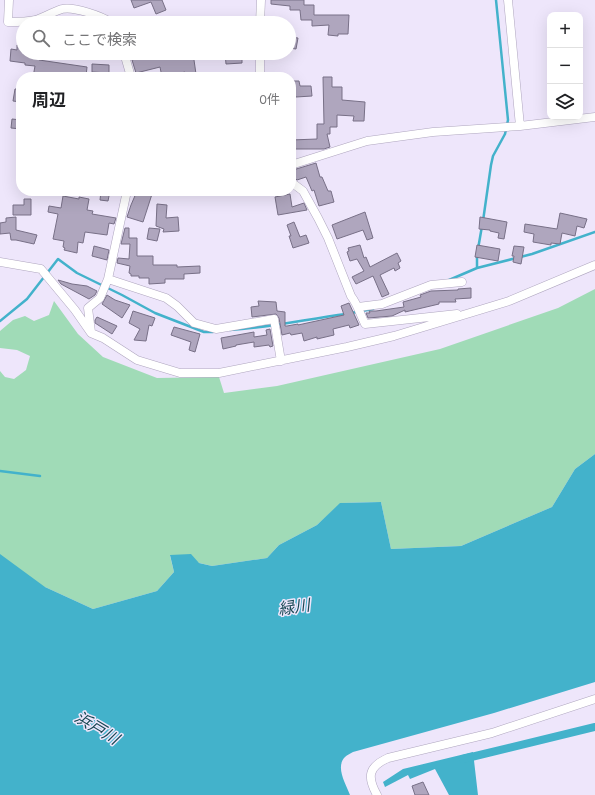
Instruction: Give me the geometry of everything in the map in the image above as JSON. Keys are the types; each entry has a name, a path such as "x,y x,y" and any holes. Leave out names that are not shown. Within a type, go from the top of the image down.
{"street":[{"path":"9,0 8,22 16,22"},
{"path":"260,0 260,16"},
{"path":"508,0 520,126"},
{"path":"45,16 62,9 71,9 97,16"},
{"path":"126,60 130,72"},
{"path":"260,60 260,72"},
{"path":"296,164 367,141 433,132 520,126 595,117"},
{"path":"296,186 303,191 328,238 351,296 358,307 365,324 476,312"},
{"path":"91,333 88,308 100,298 108,279 126,196"},
{"path":"0,262 41,269 75,310 91,333 103,338 137,360 180,373 219,373 394,336 509,301 595,265"},
{"path":"108,279 166,298 177,306 194,323 216,329 274,319 281,361"},
{"path":"358,307 382,304 431,285 462,282"},
{"path":"377,795 372,785 371,772 377,763 388,758 492,733 595,699"}],"green space":[{"path":"595,289 595,454 575,469 552,507 461,546 391,549 381,502 341,503 317,525 279,545 267,558 212,566 170,556 174,572 157,591 93,609 45,587 0,588 0,371 5,377 14,379 26,370 30,356 17,350 0,348 0,331 13,320 25,316 34,321 49,315 54,301 78,334 103,357 157,378 219,377 224,393 277,386 440,349 558,308"}],"water":[{"path":"595,454 595,682 494,713 353,752 345,757 341,766 342,776 350,795 0,795 0,554 45,587 93,609 157,591 174,572 170,555 191,554 199,563 212,566 267,558 279,545 317,525 340,503 381,502 391,549 461,546 552,507 575,469"},
{"path":"473,752 478,795 449,795 435,769 410,779 408,775 385,787 383,782 403,769"}],"building":[{"path":"131,0 162,0 166,10 156,14 151,2 134,8"},
{"path":"271,0 304,0 304,5 314,5 314,15 349,15 348,34 338,34 338,36 328,35 329,25 312,26 312,20 301,20 300,10 290,10 290,6 271,4"},
{"path":"296,38 298,38 296,49"},
{"path":"11,49 16,50 16,60 39,60 87,67 86,72 34,72 35,66 10,61"},
{"path":"132,60 194,60 196,72 161,72 160,67 136,72"},
{"path":"226,60 242,60 242,63 226,64"},
{"path":"92,64 109,65 109,72 92,72"},
{"path":"323,77 332,77 332,87 342,87 342,100 365,102 364,121 353,121 354,116 337,115 337,127 330,127 330,134 327,134 330,147 324,149 296,149 296,140 317,139 317,124 324,124"},
{"path":"296,81 299,81 300,86 311,86 312,96 296,97"},
{"path":"15,89 16,89 16,101 13,101"},
{"path":"12,119 16,119 16,128 11,128"},
{"path":"316,163 320,177 322,177 328,191 331,191 334,202 319,206 314,190 312,191 306,177 296,179 296,169"},
{"path":"63,196 89,199 87,210 93,211 92,214 116,218 114,224 109,223 107,235 85,232 83,243 78,242 77,253 64,250 64,241 53,239 58,214 48,212 49,206 61,208"},
{"path":"100,196 109,196 108,201 100,200"},
{"path":"135,196 151,196 143,222 127,217"},
{"path":"290,196 292,207 304,203 307,210 278,215 275,197"},
{"path":"24,199 31,199 31,215 13,215 13,205 24,205"},
{"path":"157,204 167,205 166,218 178,217 179,231 163,232 164,229 156,226"},
{"path":"365,212 373,238 367,240 363,230 337,239 332,225"},
{"path":"560,213 587,219 584,228 577,226 575,236 562,233 560,244 551,243 551,245 533,242 534,234 524,232 525,224 557,229"},
{"path":"16,217 16,230 37,235 34,244 11,240 10,233 0,234 0,223 6,222 6,218"},
{"path":"480,217 507,222 504,239 498,238 499,233 479,229"},
{"path":"294,222 300,237 306,235 309,243 293,248 287,225"},
{"path":"125,228 129,228 129,238 137,238 137,256 153,256 153,265 177,265 177,267 200,266 200,273 184,274 184,279 165,279 165,283 149,284 149,278 131,276 129,273 130,266 117,263 118,258 129,259 130,244 121,244"},
{"path":"149,228 160,229 157,241 147,239"},
{"path":"360,245 364,258 366,257 370,267 397,253 401,261 398,263 400,268 395,271 394,268 380,275 389,294 382,297 373,276 356,284 352,277 364,271 357,259 350,261 347,252 349,251 348,248"},
{"path":"477,245 500,249 498,261 475,257"},
{"path":"94,246 109,250 107,260 92,256"},
{"path":"514,246 524,247 521,264 513,262 514,256 512,256"},
{"path":"58,280 87,286 97,291 95,295 89,299 61,284"},
{"path":"471,288 471,298 455,299 456,302 439,302 439,304 405,312 405,310 392,316 368,318 366,313 370,313 369,311 404,307 403,302 421,297 420,295 431,291"},
{"path":"107,295 115,300 130,305 122,318 102,304"},
{"path":"258,301 276,302 277,311 285,312 285,326 298,325 344,315 341,306 349,303 359,325 350,328 349,325 333,329 334,335 317,339 317,337 304,341 302,333 282,335 279,318 276,314 252,317 251,307 259,306"},
{"path":"133,311 155,318 152,326 149,325 146,341 134,340 140,329 129,323"},
{"path":"97,317 117,326 112,334 95,323"},
{"path":"174,327 200,334 195,352 189,350 191,342 171,335"},
{"path":"270,329 273,346 270,347 269,345 254,347 254,342 223,349 221,338 254,332 254,337 267,335 266,330"},
{"path":"423,782 429,795 415,795 412,786"}],"waterway":[{"path":"483,221 493,156 505,134 508,120 496,0"},
{"path":"478,249 482,226"},
{"path":"449,280 477,268 532,254 595,232"},
{"path":"477,255 477,268"},
{"path":"0,321 27,299 58,259 77,273 155,313 204,332 213,332"},
{"path":"351,313 373,309"},
{"path":"230,330 346,314"},
{"path":"0,471 40,476"},
{"path":"463,759 595,727"}],"water label":[{"name":"緑川","path":"294,607"},
{"name":"浜戸川","path":"97,728"}]}
